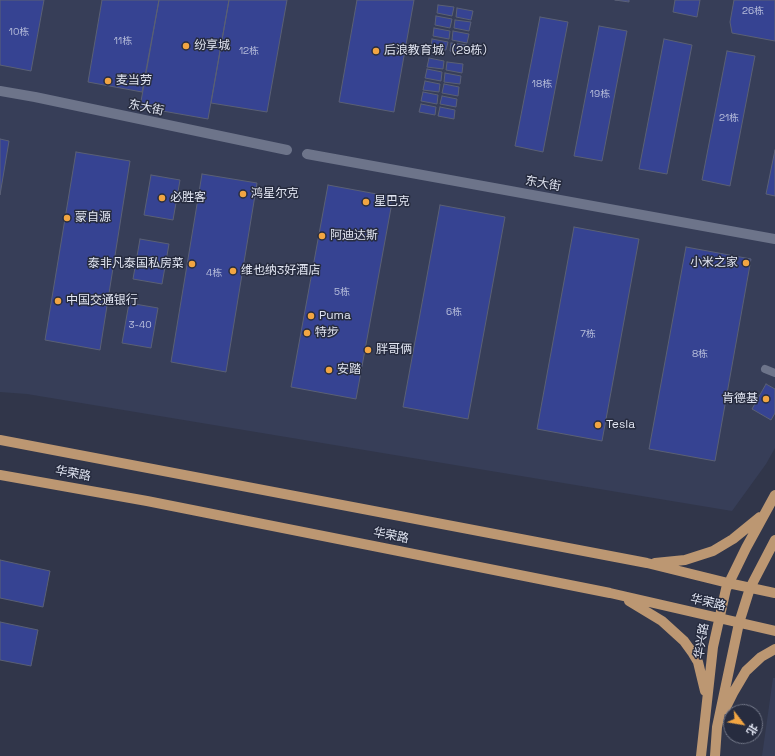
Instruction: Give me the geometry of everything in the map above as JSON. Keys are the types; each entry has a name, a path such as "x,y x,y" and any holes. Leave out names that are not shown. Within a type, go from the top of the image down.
{"main road":[{"name":"华荣路","path":"0,440 647,563 728,584 775,593"},
{"name":"华荣路","path":"0,475 147,500 610,593 739,624 775,631"},
{"name":"华兴路","path":"701,756 713,647 718,619 726,589 746,548 775,495"},
{"path":"647,563 685,560 713,551 744,531 768,508"},
{"path":"715,756 717,727 739,624 750,588 775,540"},
{"path":"610,593 650,613 662,621 684,641 698,662 705,687 707,705"},
{"path":"717,727 733,693 746,671 761,657 775,649"}],"street":[{"name":"东大街","path":"0,91 287,150"},
{"name":"东大街","path":"307,154 775,239"}],"lane":[{"path":"765,369 775,373"}],"shaded area":[{"path":"0,0 775,0 775,448 766,464 732,511 27,394 0,392"},
{"path":"773,678 775,678 775,756 762,756"}],"building":[{"path":"0,0 44,0 31,71 0,65"},
{"path":"102,0 159,0 142,92 88,82"},
{"name":"纷享城","path":"159,0 229,0 208,119 140,107"},
{"path":"229,0 287,0 267,112 211,103"},
{"name":"后浪教育城（29栋）","path":"357,0 414,0 394,112 339,102"},
{"path":"615,0 629,0 629,2"},
{"path":"675,0 700,0 697,17 673,12"},
{"path":"734,0 775,0 775,41 732,33 730,22"},
{"path":"438,5 454,7 452,16 437,13"},
{"path":"457,8 473,11 471,20 456,17"},
{"path":"436,16 452,19 450,28 435,25"},
{"path":"540,17 568,22 543,152 515,146"},
{"path":"455,20 471,22 469,31 454,28"},
{"path":"599,26 627,31 602,161 574,156"},
{"path":"434,28 450,31 449,39 433,36"},
{"path":"453,31 469,34 467,43 452,40"},
{"path":"432,39 448,42 446,50 431,48"},
{"path":"664,39 692,45 667,174 639,169"},
{"path":"451,43 467,45 465,54 450,51"},
{"path":"727,51 755,56 730,186 702,180"},
{"path":"429,58 444,61 443,69 427,67"},
{"path":"447,62 463,64 462,73 446,70"},
{"path":"427,69 442,72 441,81 425,78"},
{"path":"445,73 461,76 460,84 444,82"},
{"path":"425,81 440,84 439,92 423,90"},
{"path":"444,84 459,87 458,96 442,93"},
{"path":"423,92 438,95 437,104 421,101"},
{"path":"442,96 457,99 456,107 440,104"},
{"path":"421,104 436,107 435,115 419,112"},
{"path":"440,107 455,110 454,119 438,116"},
{"path":"0,139 9,141 0,195"},
{"path":"775,150 775,196 766,194"},
{"path":"76,152 130,161 100,350 45,340"},
{"path":"202,174 257,183 226,372 171,362"},
{"name":"必胜客","path":"151,175 180,180 173,220 144,215"},
{"path":"328,185 393,197 356,399 291,387"},
{"path":"440,205 505,217 468,419 403,407"},
{"path":"574,227 639,239 602,441 537,429"},
{"path":"140,239 169,244 162,284 133,279"},
{"path":"686,247 751,259 715,461 649,449"},
{"path":"129,303 158,308 151,348 122,343"},
{"name":"肯德基","path":"766,384 775,389 775,413 771,420 752,409"},
{"path":"0,560 50,571 43,607 0,598"},
{"path":"0,622 38,630 31,666 0,660"}],"place":[{"name":"纷享城","path":"186,46"},
{"name":"后浪教育城（29栋）","path":"376,51"},
{"name":"麦当劳","path":"108,81"},
{"name":"鸿星尔克","path":"243,194"},
{"name":"必胜客","path":"162,198"},
{"name":"星巴克","path":"366,202"},
{"name":"蒙自源","path":"67,218"},
{"name":"阿迪达斯","path":"322,236"},
{"name":"小米之家","path":"746,263"},
{"name":"泰非凡泰国私房菜","path":"192,264"},
{"name":"维也纳3好酒店","path":"233,271"},
{"name":"中国交通银行","path":"58,301"},
{"name":"Puma","path":"311,316"},
{"name":"特步","path":"307,333"},
{"name":"胖哥俩","path":"368,350"},
{"name":"安踏","path":"329,370"},
{"name":"肯德基","path":"766,399"},
{"name":"Tesla","path":"598,425"}]}
